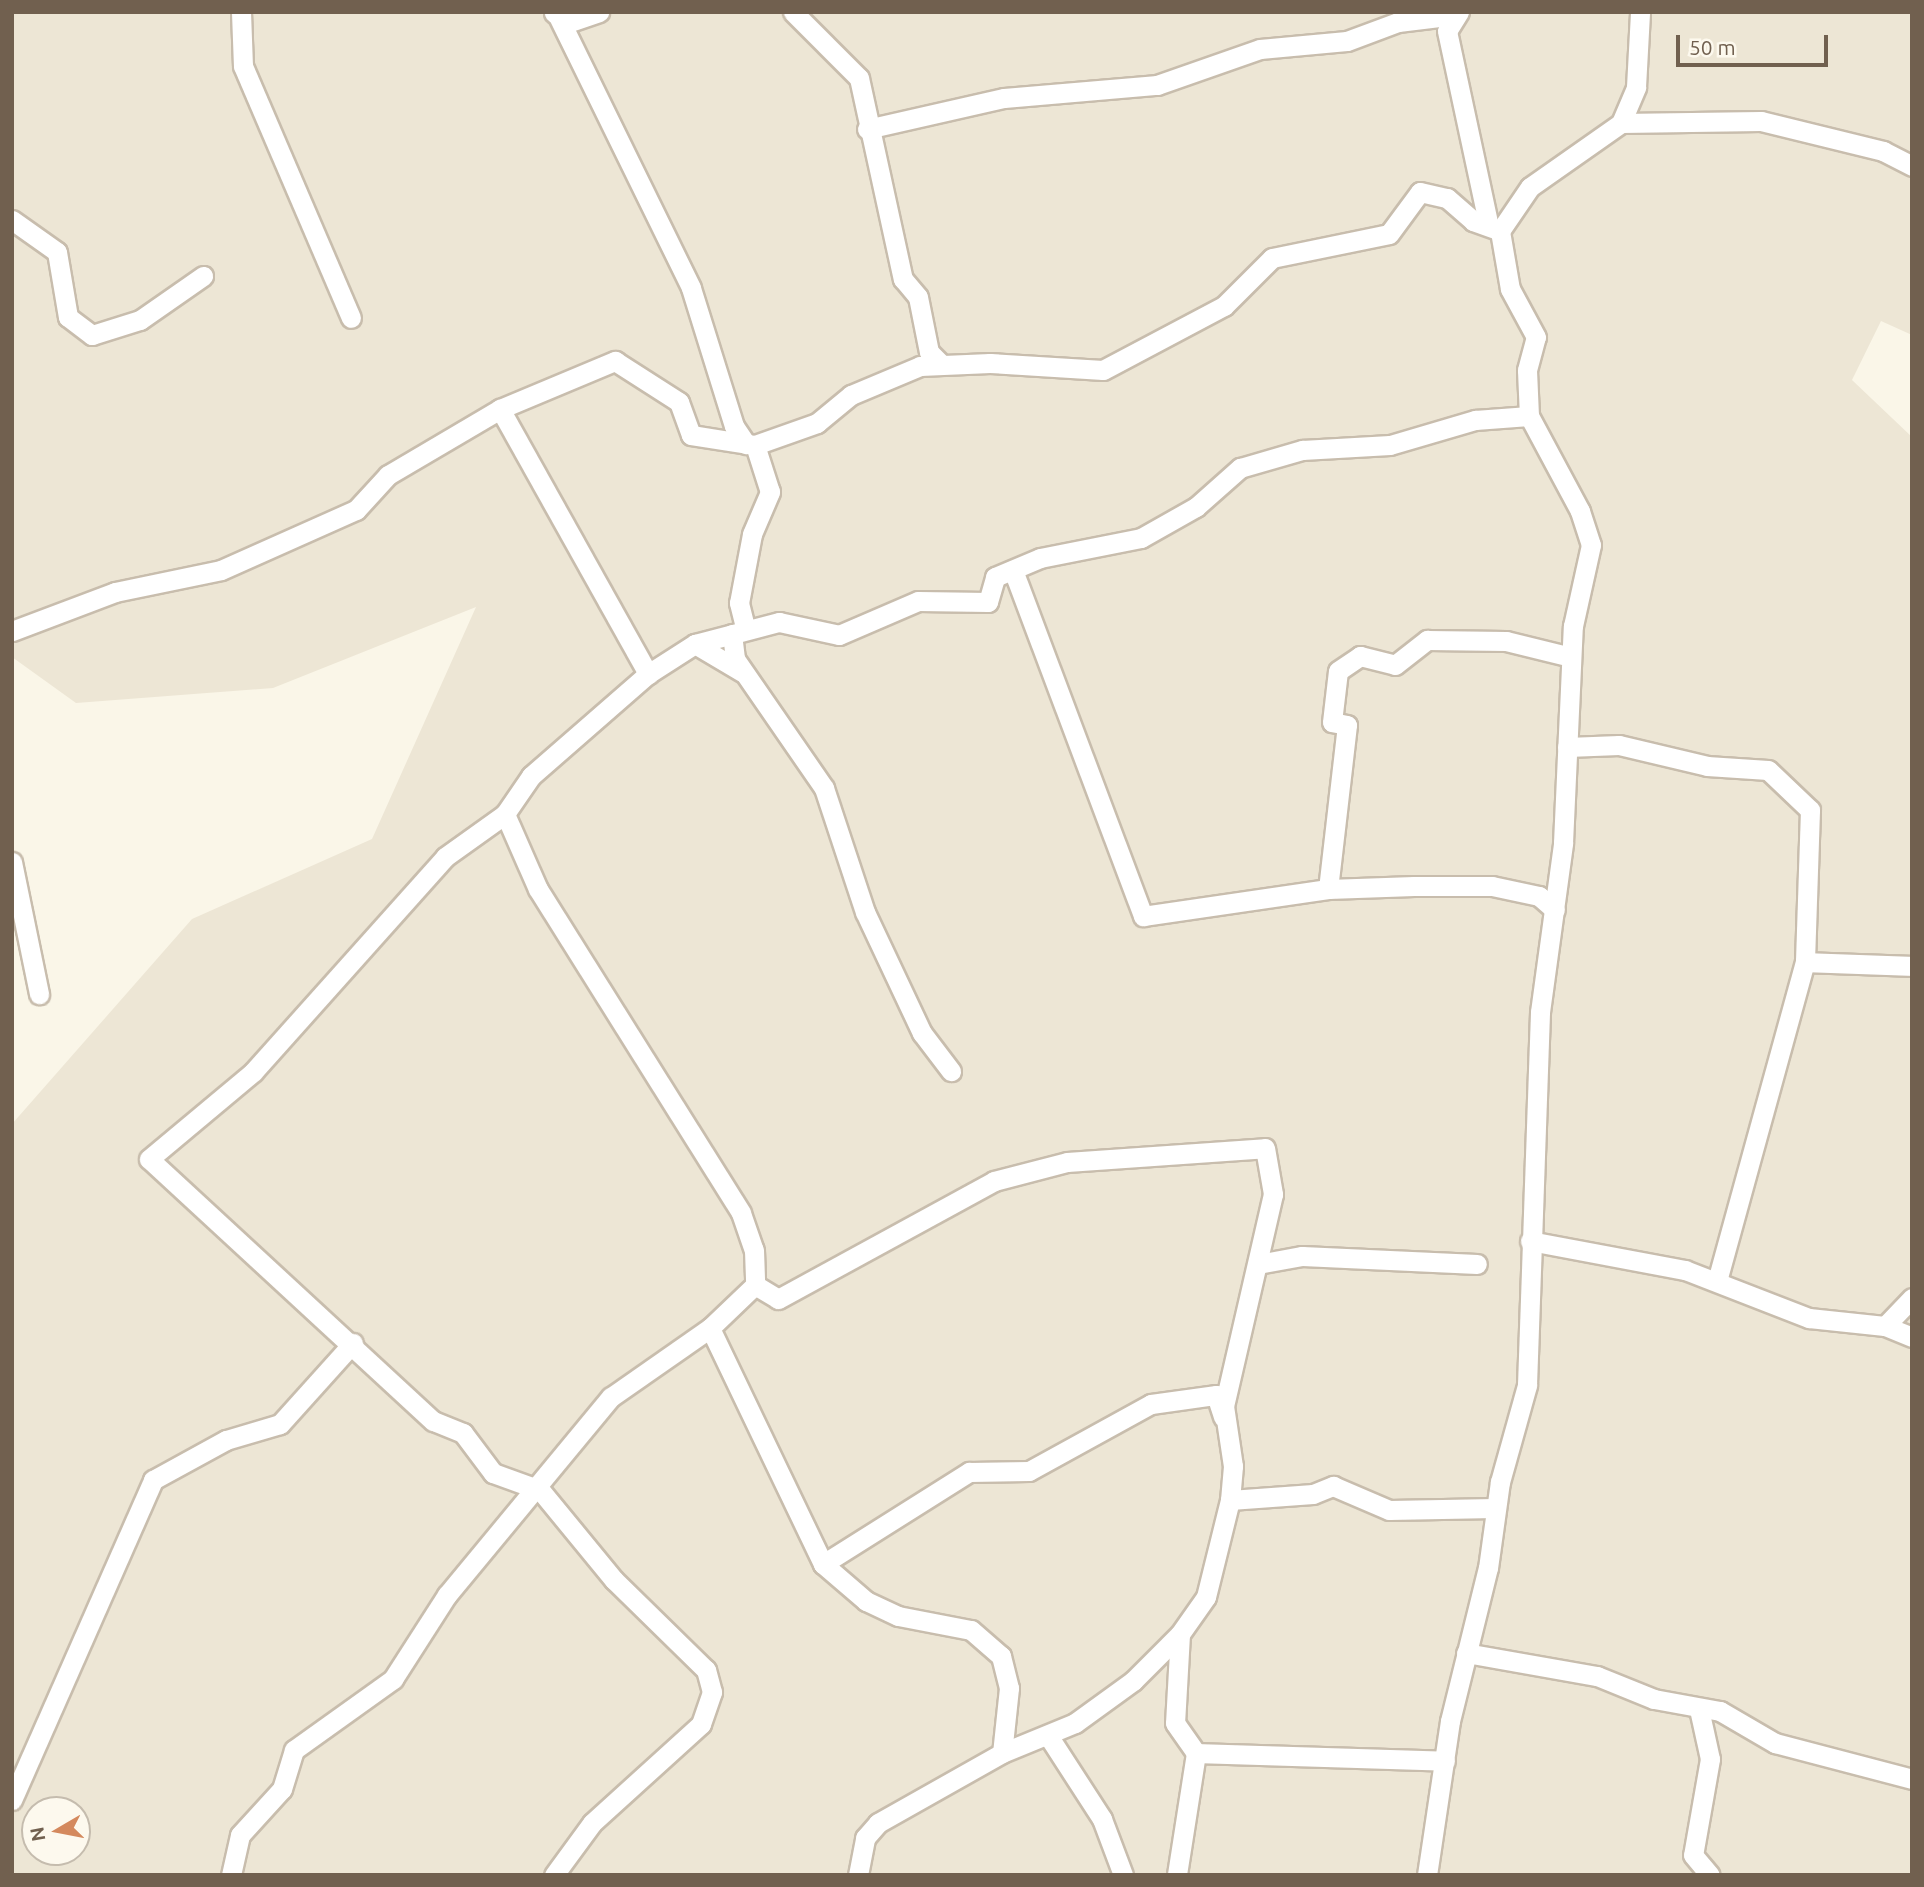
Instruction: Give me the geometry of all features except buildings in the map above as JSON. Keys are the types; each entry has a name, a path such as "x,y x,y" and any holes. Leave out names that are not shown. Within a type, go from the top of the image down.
{"street":[{"path":"241,12 243,66 351,318"},
{"path":"599,12 556,15 632,156 691,288 734,426 754,450 770,492 752,534 739,603 742,672"},
{"path":"793,12 855,72 903,279 923,310 930,360"},
{"path":"1494,227 1530,187 1622,123 1636,87 1640,12"},
{"path":"867,129 1004,98 1157,85 1261,49 1347,41 1398,22 1457,14 1448,43 1510,289 1536,337 1527,370 1529,416 1591,534 1571,657 1555,910 1541,1012 1530,1241 1527,1385 1495,1508 1445,1761 1427,1875"},
{"path":"1622,123 1761,121 1883,151 1912,166"},
{"path":"12,631 115,592 221,570 356,510 388,475 500,409 615,361 679,402 691,435 754,450 793,433 851,395 930,360 1103,370 1224,306 1272,258 1389,234 1420,192 1447,198 1474,221 1494,227"},
{"path":"12,219 57,252 68,317 92,335 140,320 203,276"},
{"path":"500,409 648,674"},
{"path":"554,1875 592,1823 701,1724 712,1692 706,1670 614,1580 540,1490 493,1473 463,1433 433,1421 353,1343 149,1159 253,1072 445,857 505,814 531,776 648,674 695,644 779,622 839,635 918,601 988,602 995,577 1013,570 1141,538 1196,507 1240,468 1302,450 1390,445 1475,420 1529,416"},
{"path":"1013,570 1143,916 1328,889 1492,886 1539,896 1555,910"},
{"path":"1328,889 1347,725 1332,722 1338,671 1360,656 1395,665 1427,640 1506,641 1571,657"},
{"path":"695,644 742,672 824,788 865,912 922,1033 951,1071"},
{"path":"1567,747 1619,744 1707,766 1768,770 1810,810 1805,962 1717,1281"},
{"path":"231,1875 240,1835 282,1789 294,1750 393,1679 447,1595 540,1490 611,1397 710,1328 755,1285 754,1250 741,1213 538,888 505,814"},
{"path":"12,862 39,994"},
{"path":"1805,962 1912,965"},
{"path":"755,1285 778,1298 994,1181 1067,1162 1265,1148 1273,1194 1224,1421"},
{"path":"1530,1241 1648,1261 1717,1281 1809,1318 1885,1326 1912,1337"},
{"path":"1258,1265 1302,1256 1477,1264"},
{"path":"1885,1326 1912,1298"},
{"path":"710,1328 823,1564 866,1601 898,1616 971,1630 1001,1656 1009,1688 1002,1753"},
{"path":"12,1800 153,1480 226,1440 280,1424 353,1343"},
{"path":"823,1564 969,1472 1029,1471 1151,1404 1216,1395 1233,1466 1230,1500 1206,1597 1180,1634 1133,1681 1049,1737 1002,1753 878,1823 865,1839 858,1875"},
{"path":"1230,1500 1314,1494 1333,1486 1389,1510 1495,1508"},
{"path":"1177,1875 1196,1753 1175,1723 1180,1634"},
{"path":"1466,1653 1597,1676 1699,1709 1720,1712 1775,1743 1912,1779"},
{"path":"1699,1709 1710,1759 1693,1855 1710,1875"},
{"path":"1049,1737 1102,1819 1123,1875"},
{"path":"1196,1753 1445,1761"}],"shaded area":[{"path":"12,12 1912,12 1912,335 1881,321 1852,380 1912,437 1912,1875 12,1875 12,1124 192,919 372,839 476,607 273,688 76,703 12,657"}]}
